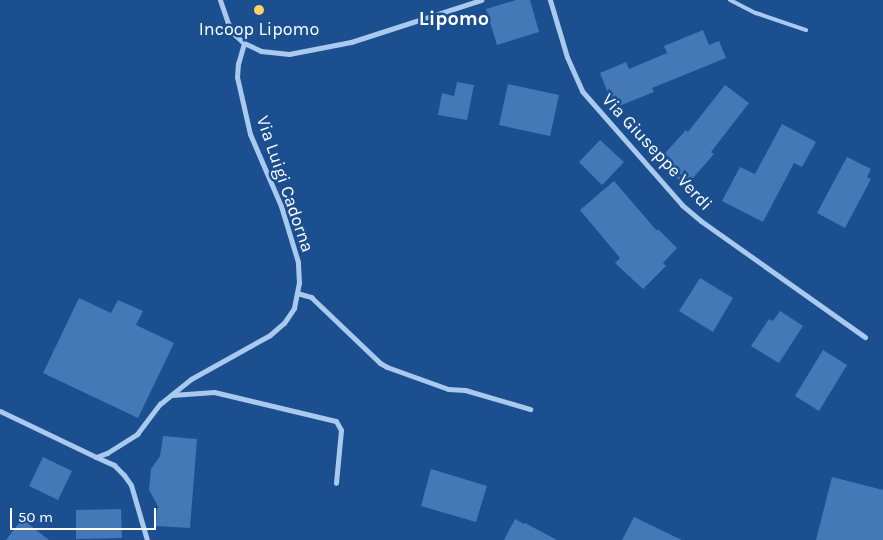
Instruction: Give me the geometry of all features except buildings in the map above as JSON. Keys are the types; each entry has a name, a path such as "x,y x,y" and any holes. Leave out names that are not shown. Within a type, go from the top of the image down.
{"street":[{"path":"220,0 228,23 235,35 244,43 261,51 289,54 351,42 482,0"},
{"name":"Via Giuseppe Verdi","path":"550,0 567,57 582,92 682,205 701,221 866,337"},
{"name":"Via Luigi Cadorna","path":"96,456 118,448 137,434 160,404 191,379 270,335 284,323 294,308 297,292 298,262 281,206 250,134 241,93 238,64 244,43"},
{"path":"297,292 311,297 387,367 448,389 465,390 530,409"},
{"path":"171,395 214,392 336,421 341,430 336,483"},
{"path":"0,411 114,465 131,486 145,539"}],"lane":[{"path":"730,0 756,13 806,30"}],"place":[{"name":"Incoop Lipomo","path":"259,10"}],"district":[{"name":"Lipomo","path":"454,18"}]}
